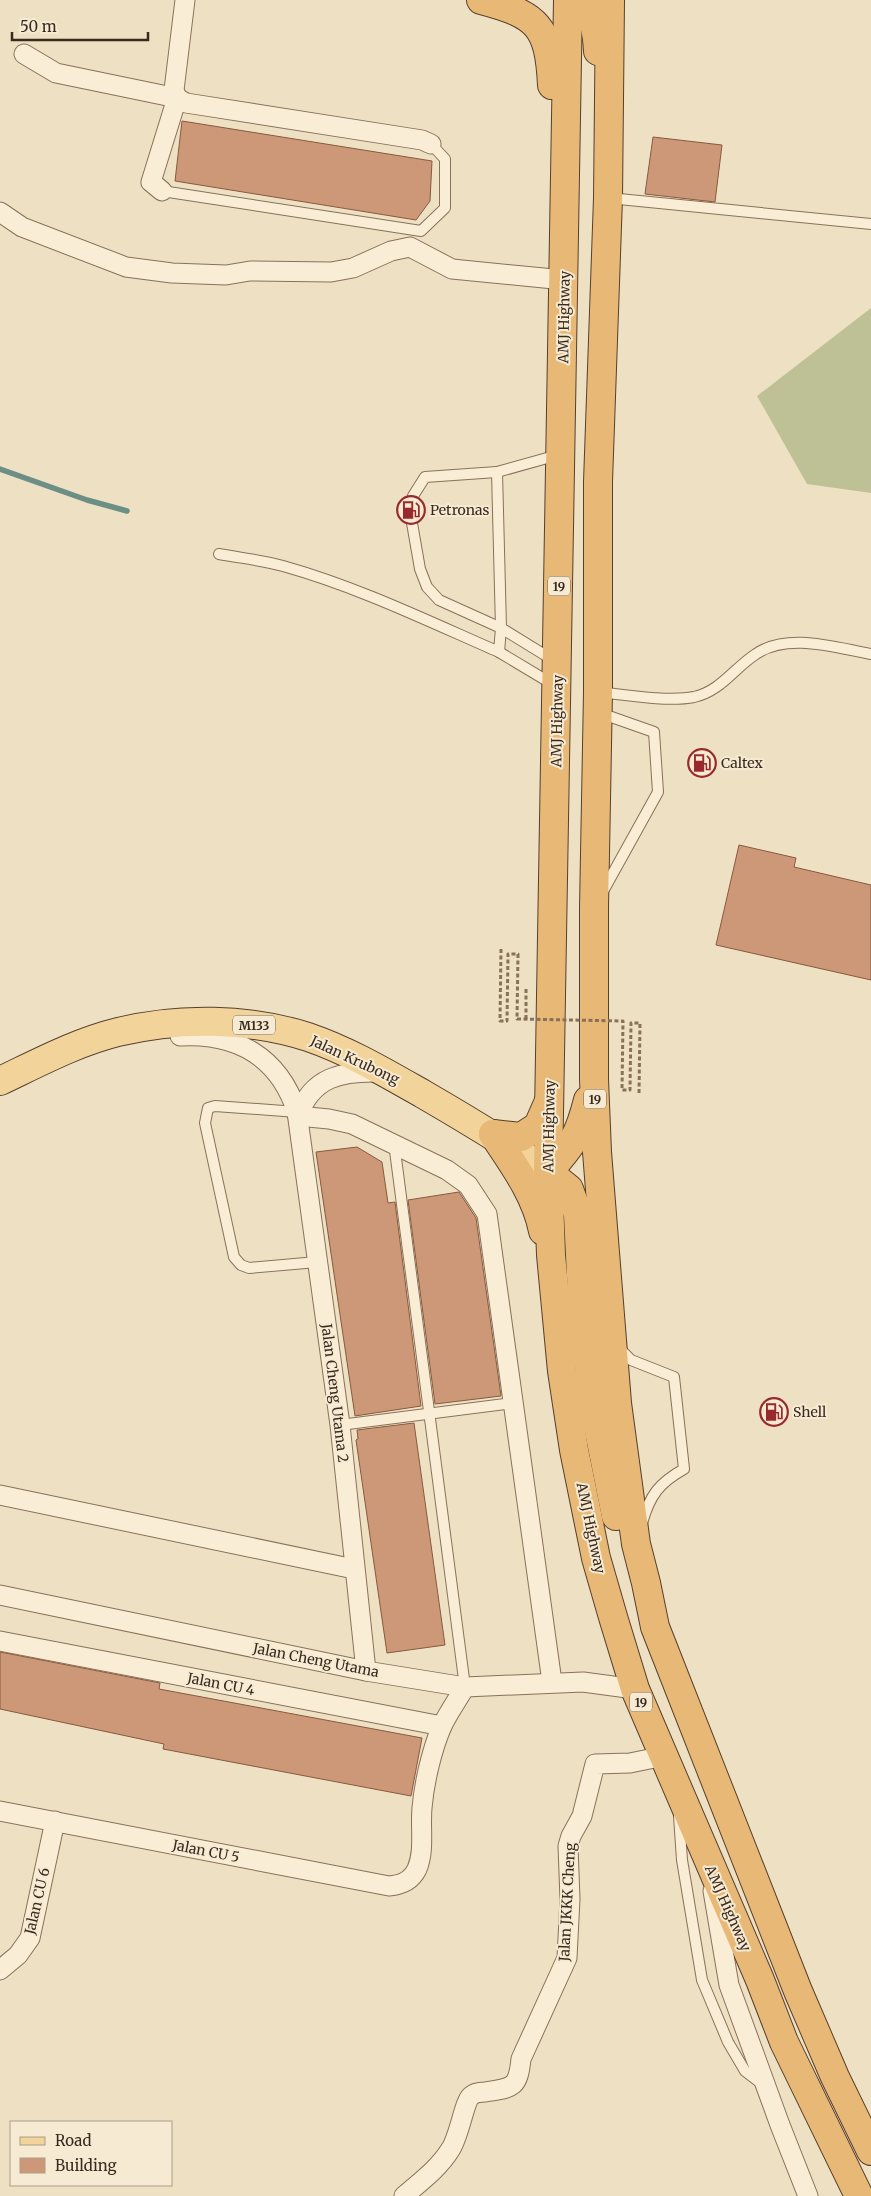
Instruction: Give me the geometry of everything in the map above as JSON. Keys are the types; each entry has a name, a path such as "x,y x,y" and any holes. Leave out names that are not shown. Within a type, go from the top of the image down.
{"highway":[{"path":"481,0 506,7 521,14 535,24 546,39 551,57 556,147 566,169"},
{"name":"AMJ Highway","path":"568,0 558,675 548,1172 551,1254 564,1388 574,1450 594,1549 635,1690 760,1980 784,2042 859,2196"},
{"path":"580,0 588,9 594,23 598,52 597,104 600,124 608,141"},
{"name":"19","path":"610,0 608,198 598,482 594,1080 597,1152 617,1403 636,1544 646,1583 654,1627 798,1991 835,2077 871,2151"},
{"path":"594,1080 580,1130 570,1147 548,1172 569,1189 578,1214 582,1316 594,1406 606,1474 617,1519 654,1627"},
{"path":"493,1134 521,1137 538,1126 549,1101"},
{"path":"493,1134 520,1175 541,1219 556,1301"}],"main road":[{"name":"Jalan Krubong","path":"0,1081 54,1056 117,1032 164,1024 192,1022 253,1025 280,1029 341,1050 384,1072 493,1134 548,1172"}],"street":[{"path":"162,191 151,182 177,98 174,90 185,0"},
{"path":"24,54 56,73 177,98 186,103 422,140 431,144"},
{"path":"0,212 22,227 126,267 172,273 226,275 250,271 283,270 331,272 353,268 391,251 410,247 452,269 564,280"},
{"name":"Jalan Cheng Utama 2","path":"117,1032 132,1037 146,1038 201,1035 223,1038 241,1045 271,1066 283,1079 290,1092 298,1114 340,1425 366,1671"},
{"path":"384,1072 348,1072 319,1084 301,1107 298,1114 352,1124 394,1143 458,1177 476,1195 487,1214 552,1682"},
{"path":"0,1495 354,1569"},
{"name":"Jalan Cheng Utama","path":"0,1595 366,1671 465,1686 584,1682 635,1690"},
{"name":"Jalan CU 4","path":"0,1641 442,1726"},
{"path":"442,1726 465,1686"},
{"name":"Jalan CU 5","path":"0,1811 389,1886 401,1885 411,1878 417,1869 420,1857 424,1792 442,1726"},
{"name":"Jalan JKKK Cheng","path":"404,2196 450,2150 458,2135 466,2104 471,2096 479,2092 507,2089 515,2084 519,2076 524,2052 567,1958 570,1899 568,1846 571,1836 582,1816 596,1764 630,1763 664,1756"},
{"name":"Jalan CU 6","path":"0,1970 18,1955 30,1938 55,1822"},
{"path":"708,1860 729,1985 808,2196"}],"lane":[{"path":"162,191 421,231 445,208 445,159 431,144"},
{"path":"608,198 871,224"},
{"path":"558,675 501,628 439,600 427,588 420,569 412,523 413,496 425,477 497,472 561,454"},
{"path":"497,472 501,628 499,652"},
{"path":"219,554 281,565 336,583 407,610 499,652 558,675"},
{"path":"597,702 694,697 709,692 723,683 755,654 770,646 790,643 815,644 871,654"},
{"path":"594,908 658,792 654,732 597,702"},
{"path":"298,1114 215,1106 208,1108 205,1123 234,1257 241,1265 249,1268 317,1262"},
{"path":"394,1143 465,1686"},
{"path":"611,1339 631,1360 674,1377 684,1469 664,1480 652,1497 636,1544"},
{"path":"340,1425 513,1403"},
{"path":"678,1788 682,1860 702,1980 728,2042 745,2071 766,2087"}],"path":[{"path":"501,949 500,1021 507,1021 508,954 518,954 517,1019 623,1021 622,1090 630,1090 631,1023 640,1023 638,1093"},
{"path":"526,989 526,1019"}],"green space":[{"path":"871,308 871,493 807,484 757,396"}],"building":[{"path":"182,121 432,161 430,201 416,220 175,181"},
{"path":"653,137 722,145 715,202 645,194"},
{"path":"739,845 796,858 794,867 871,885 871,980 716,945"},
{"path":"357,1147 382,1162 388,1203 395,1202 421,1406 355,1416 316,1152"},
{"path":"459,1192 476,1218 501,1396 435,1404 408,1200"},
{"path":"414,1423 445,1645 387,1653 356,1440 358,1439 357,1430"},
{"path":"0,1652 160,1683 159,1689 422,1738 411,1796 163,1749 164,1744 0,1709"}],"waterway":[{"path":"0,469 87,500 127,511"}],"place":[{"name":"Petronas","path":"411,510"},
{"name":"Caltex","path":"702,763"},
{"name":"Shell","path":"774,1412"}]}
